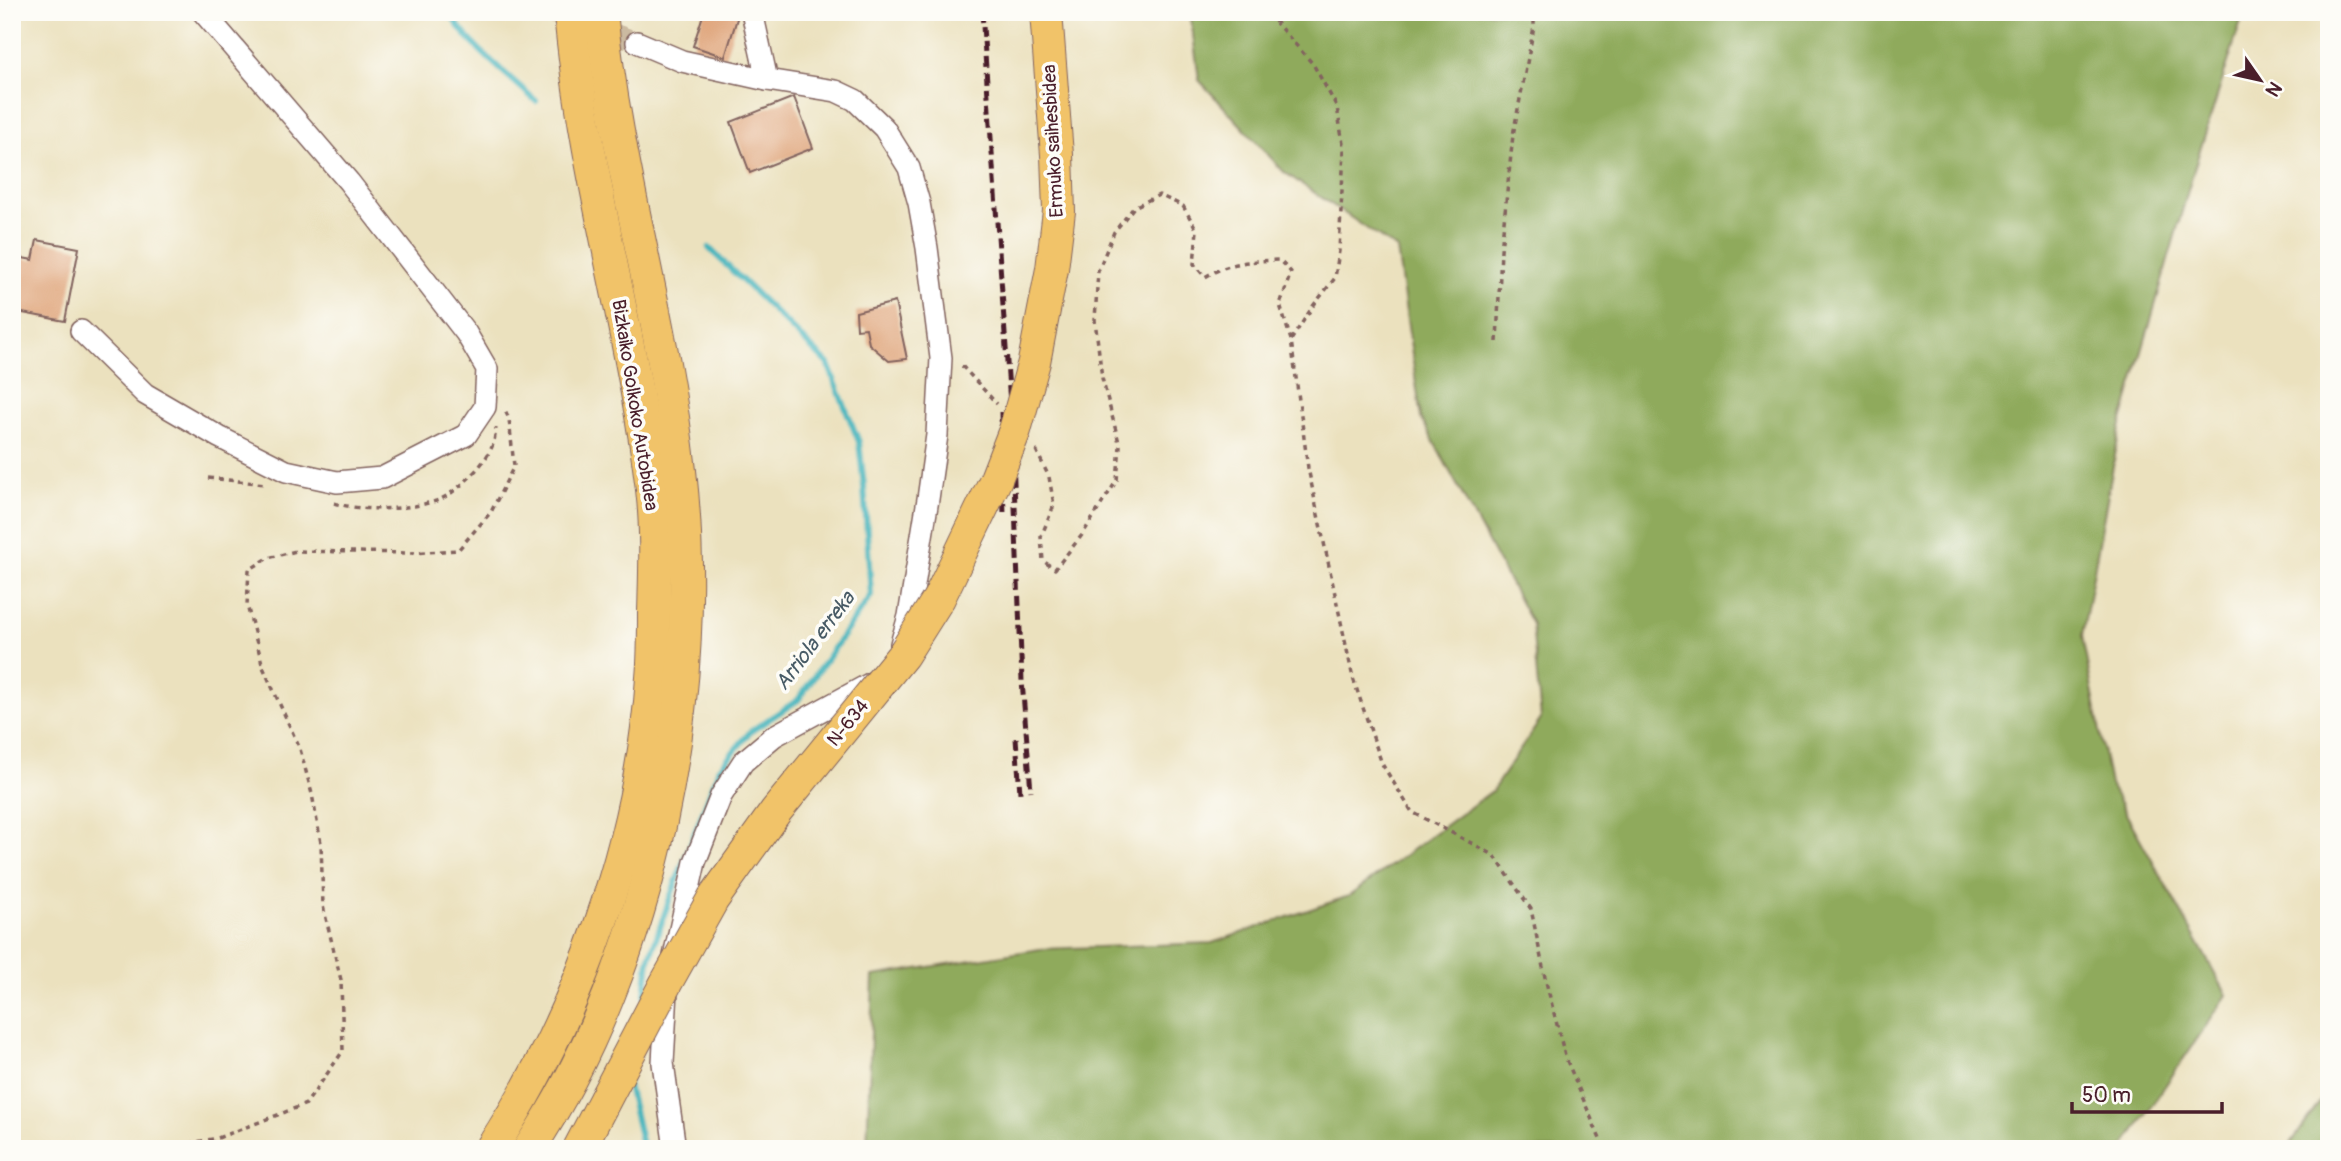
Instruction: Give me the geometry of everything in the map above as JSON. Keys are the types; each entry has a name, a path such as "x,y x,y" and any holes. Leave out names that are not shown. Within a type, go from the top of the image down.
{"highway":[{"name":"Bizkaiko Golkoko Autobidea","path":"491,1149 550,1042 570,1001 596,934 621,855 639,777 652,679 655,582 652,492 634,377 589,155 570,12"},
{"name":"Bizkaiko Golkoko Autobidea","path":"529,1149 576,1065 626,946 653,858 670,780 683,685 686,580 681,472 666,376 623,167 605,57 601,12"},
{"name":"Ermuko saihesbidea","path":"1046,12 1058,155 1059,211 1052,269"},
{"name":"N-634","path":"579,1149 713,899 776,811 903,655 939,598 991,492 1015,430 1034,362 1052,269"}],"street":[{"path":"81,331 145,394 219,437 286,471 337,482 382,478 466,435 485,407 487,369 466,333 349,182 203,12"},
{"path":"752,12 767,80"},
{"path":"637,42 682,61 767,80 836,91 855,100 884,128 909,168 919,203 941,358 935,448 909,616 896,659 872,683 774,736 743,762 721,796 695,862 667,991 663,1063 674,1149"}],"path":[{"path":"1270,12 1313,64 1336,107 1344,150 1335,278 1291,340"},
{"path":"1497,342 1501,250 1513,135 1534,27 1534,12"},
{"path":"1033,445 1049,477 1054,505 1041,537 1043,561 1055,569 1082,535 1117,480 1121,446 1102,378 1096,320 1098,271 1114,232 1134,207 1159,195 1183,206 1196,230 1195,264 1205,277 1223,266 1250,261 1279,260 1291,272 1280,305 1291,340 1308,468 1353,678 1382,764 1412,812 1494,855 1531,909 1565,1056 1600,1139 1601,1149"},
{"path":"939,344 998,405"},
{"path":"159,1149 218,1138 306,1104 343,1051 341,980 323,906 321,843 312,794 300,749 263,667 247,605 249,570 268,558 296,551 411,553 457,550 491,512 514,466 509,419 487,369"}],"green space":[{"path":"1190,12 2244,12 2195,166 2120,428 2082,636 2110,785 2227,995 2122,1149 867,1149 873,976 1040,949 1212,943 1349,896 1492,791 1541,719 1532,624 1421,418 1397,249 1284,172 1199,80"},
{"path":"2329,1089 2329,1149 2289,1149 2292,1142"}],"building":[{"path":"704,12 739,12 725,57 693,46"},
{"path":"794,97 813,148 750,173 731,122"},
{"path":"37,240 79,248 65,321 12,311 12,256 33,260"},
{"path":"895,302 907,359 889,361 869,344 866,328 857,329 856,312"}],"waterway":[{"name":"Arriola erreka","path":"450,12 476,47 536,101"},
{"name":"Arriola erreka","path":"645,995 649,960 719,769 751,731 798,700 871,595 859,442 828,364 709,248"},
{"name":"Arriola erreka","path":"627,1081 643,1149"}],"tunnel":[{"path":"550,12 637,42"}],"railway":[{"path":"982,12 1012,432 1022,681 1031,791"},
{"path":"1001,412 1004,514"},
{"path":"1016,738 1020,793"}]}
